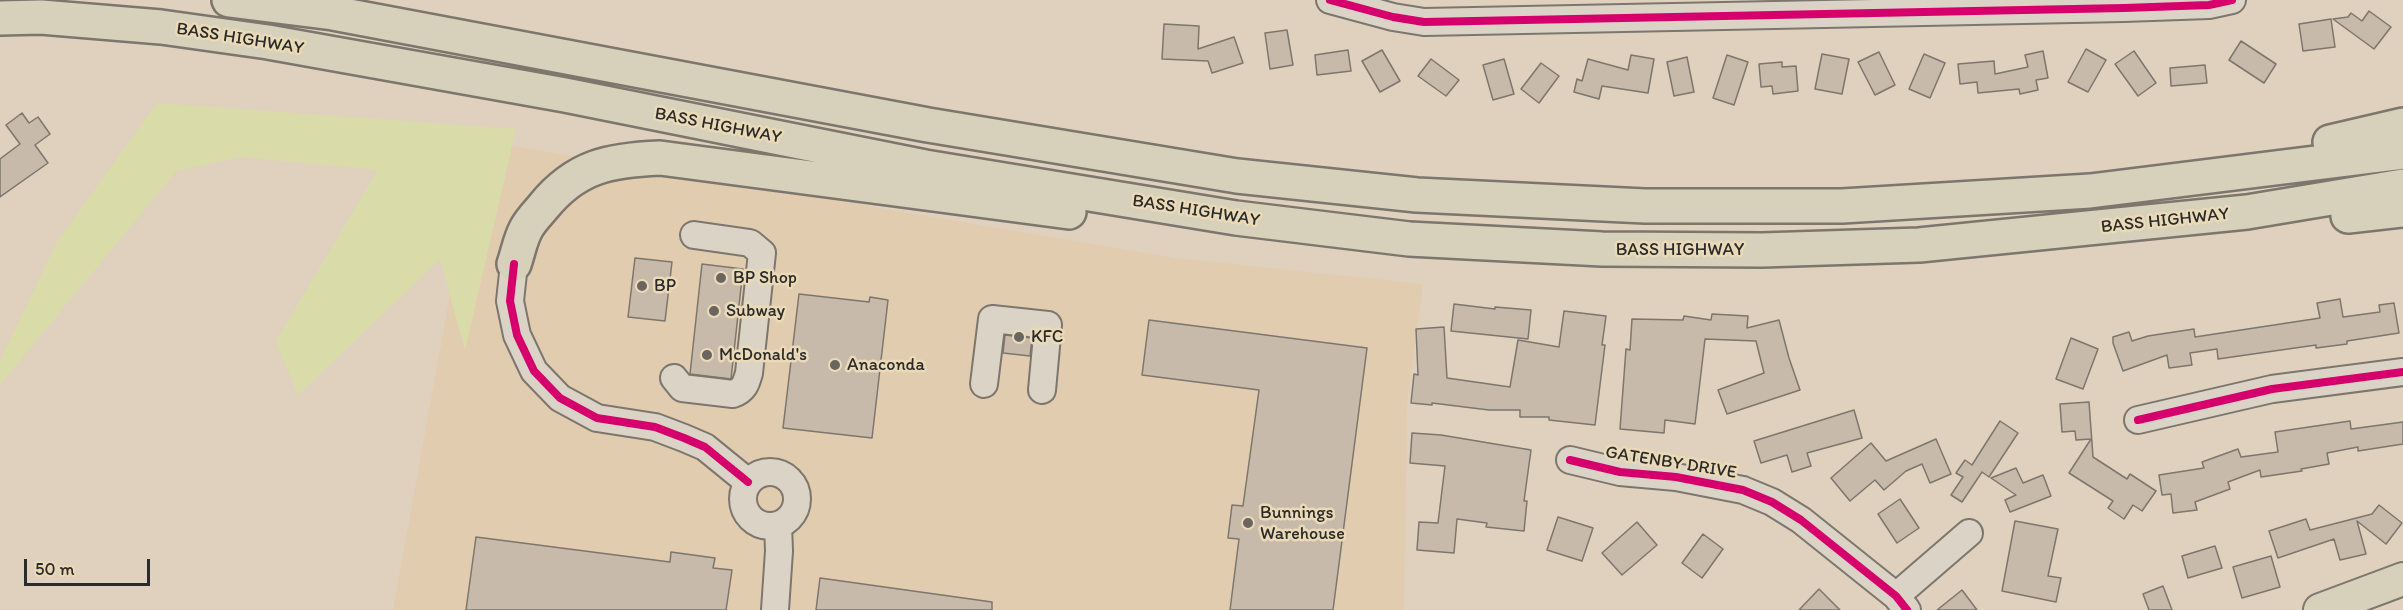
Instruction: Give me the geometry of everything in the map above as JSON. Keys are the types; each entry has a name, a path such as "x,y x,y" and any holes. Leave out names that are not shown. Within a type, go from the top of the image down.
{"highway":[{"name":"BASS HIGHWAY","path":"229,0 333,14 939,127 1237,176 1383,191 1656,206 1842,206 2090,190 2403,152"},
{"name":"BASS HIGHWAY","path":"0,18 41,18 161,27 268,42 565,96 925,167 1236,218 1409,239 1602,249 1762,250 1920,245 2247,213 2403,186"},
{"path":"2090,190 2361,136 2403,125"},
{"path":"514,264 526,227 553,195 579,174 602,164 627,159 660,158 1059,211 1236,218"},
{"path":"1920,245 2196,235 2403,210"}],"main road":[{"path":"2320,610 2403,579"}],"street":[{"path":"1330,0 1393,9 1424,22 1616,10 2209,5 2232,0"},
{"path":"674,378 682,388 711,392 733,394 740,392 746,385 762,253 750,243 693,242"},
{"path":"514,264 510,302 517,335 534,371 560,398 597,418 655,426 705,447 748,482"},
{"path":"984,384 992,320 1048,326 1042,390"},
{"path":"2138,420 2272,388 2403,372"},
{"name":"GATENBY DRIVE","path":"1570,460 1620,472 1676,477 1743,490 1772,502 1801,520 1902,603"},
{"path":"770,471 788,477 794,484 797,505 786,521 778,525 758,524 745,510 743,501 748,482 755,476 770,471"},
{"path":"775,610 779,551 778,525"},
{"path":"1902,603 1969,534"}],"shaded area":[{"path":"478,140 1176,258 1423,284 1407,407 1404,610 393,610"}],"green space":[{"path":"157,103 516,129 465,350 440,259 298,395 276,341 378,170 241,157 176,171 0,385 0,361 57,242"}],"building":[{"path":"2369,11 2391,27 2374,49 2333,19 2348,17 2351,13 2362,21"},
{"path":"2331,19 2335,47 2303,51 2299,24"},
{"path":"1164,24 1199,26 1198,49 1234,37 1243,63 1212,73 1208,61 1162,59"},
{"path":"1287,30 1293,65 1270,69 1265,33"},
{"path":"2241,41 2276,64 2264,83 2229,60"},
{"path":"2086,49 2106,60 2088,92 2068,82"},
{"path":"1348,50 1351,71 1317,75 1315,55"},
{"path":"1382,50 1400,81 1380,92 1362,61"},
{"path":"2043,51 2048,78 2036,80 2038,90 2020,94 2019,89 1978,93 1977,82 1960,84 1958,64 1994,61 1995,74 2028,67 2025,55"},
{"path":"2134,51 2156,83 2138,96 2115,64"},
{"path":"1879,52 1895,85 1875,95 1858,62"},
{"path":"1822,54 1849,59 1842,94 1815,89"},
{"path":"1924,54 1945,63 1930,98 1909,89"},
{"path":"1631,55 1654,59 1648,93 1602,86 1599,99 1574,92 1577,79 1582,81 1588,59 1628,70"},
{"path":"1727,55 1748,62 1734,105 1713,98"},
{"path":"1687,57 1694,92 1674,96 1667,62"},
{"path":"1431,59 1459,80 1446,96 1418,76"},
{"path":"1504,59 1514,94 1493,100 1483,65"},
{"path":"1782,62 1782,67 1796,66 1798,91 1773,94 1772,86 1761,87 1759,64"},
{"path":"1541,63 1559,76 1539,103 1521,89"},
{"path":"2205,65 2207,83 2171,86 2170,68"},
{"path":"22,113 29,123 38,117 50,134 35,145 48,163 0,197 0,159 20,144 6,125"},
{"path":"635,258 672,262 665,321 628,317"},
{"path":"702,264 743,269 731,379 690,374"},
{"name":"Anaconda","path":"799,294 869,302 870,297 888,300 872,438 783,428"},
{"path":"2340,299 2343,317 2380,312 2379,305 2394,303 2399,333 2347,341 2347,344 2316,348 2316,345 2218,359 2217,349 2190,353 2192,365 2169,368 2167,355 2123,371 2113,343 2113,337 2129,332 2132,341 2148,336 2194,329 2195,337 2320,318 2317,303"},
{"path":"1454,304 1531,310 1528,339 1451,331"},
{"path":"1564,311 1606,316 1602,345 1605,345 1595,425 1549,420 1549,417 1520,417 1520,410 1489,410 1432,403 1432,405 1411,403 1414,374 1418,375 1416,329 1444,327 1447,378 1510,387 1518,340 1559,347"},
{"path":"1712,314 1748,316 1747,328 1779,320 1800,390 1727,414 1718,390 1764,373 1756,341 1705,339 1695,424 1665,420 1664,433 1620,429 1626,349 1630,350 1632,319 1683,320 1684,316 1711,320"},
{"path":"1149,320 1367,348 1333,610 1230,610 1239,539 1228,538 1232,505 1243,506 1259,390 1142,375"},
{"path":"1005,335 1032,338 1030,356 1003,353"},
{"path":"2071,338 2098,349 2083,389 2056,379"},
{"path":"2089,402 2093,457 2127,479 2130,474 2156,491 2142,511 2133,505 2124,519 2108,508 2113,501 2069,473 2091,439 2076,440 2075,431 2062,432 2060,404"},
{"path":"1854,410 1862,438 1807,453 1811,466 1792,472 1787,455 1761,463 1754,441"},
{"path":"2000,421 2018,433 1989,477 1982,472 1962,502 1951,495 1963,477 1956,473 1965,460 1972,465"},
{"path":"2350,421 2351,429 2403,422 2403,444 2358,451 2358,447 2327,453 2329,464 2301,469 2302,471 2261,477 2260,470 2228,482 2230,489 2195,502 2197,510 2173,513 2171,494 2162,495 2159,475 2204,468 2202,462 2238,449 2241,457 2278,452 2275,432"},
{"path":"1412,433 1441,435 1531,450 1524,501 1527,501 1524,531 1486,527 1487,523 1457,519 1454,553 1417,550 1419,522 1438,523 1445,466 1410,463"},
{"path":"1936,439 1951,474 1930,483 1922,464 1906,471 1884,490 1875,480 1850,501 1831,478 1871,443 1886,461"},
{"path":"2016,468 2023,483 2043,475 2051,496 2010,512 2005,500 2016,495 1991,478"},
{"path":"1900,499 1919,528 1897,543 1878,514"},
{"path":"2379,505 2402,523 2386,544 2357,521 2366,554 2340,560 2334,539 2278,558 2269,531 2306,519 2310,530 2372,514"},
{"path":"1558,517 1593,528 1582,561 1547,550"},
{"path":"2015,521 2058,529 2048,576 2061,578 2056,602 2002,591"},
{"path":"1637,522 1657,545 1622,575 1602,553"},
{"path":"1703,534 1723,549 1702,578 1682,563"},
{"path":"476,537 670,562 671,552 715,558 713,568 732,570 726,610 466,610"},
{"path":"2215,546 2222,568 2188,578 2182,556"},
{"path":"2271,556 2280,587 2242,598 2233,567"},
{"path":"820,578 992,602 992,610 816,610"},
{"path":"2163,586 2172,610 2149,610 2143,594"},
{"path":"1819,589 1840,610 1799,610"},
{"path":"1962,590 1977,610 1937,610"}],"cycle path":[{"path":"1330,0 1393,17 1424,22 2124,8 2209,5 2232,0"},
{"path":"514,264 510,301 517,335 534,371 560,398 597,418 655,427 705,447 748,482"},
{"path":"2138,420 2272,389 2403,372"},
{"path":"1570,460 1620,472 1676,477 1743,490 1772,502 1801,520 1896,596 1907,610"}],"place":[{"name":"BP Shop","path":"721,278"},
{"name":"BP","path":"642,286"},
{"name":"Subway","path":"714,311"},
{"name":"KFC","path":"1019,337"},
{"name":"McDonald's","path":"707,355"},
{"name":"Anaconda","path":"835,365"},
{"name":"Bunnings Warehouse","path":"1248,523"}]}
